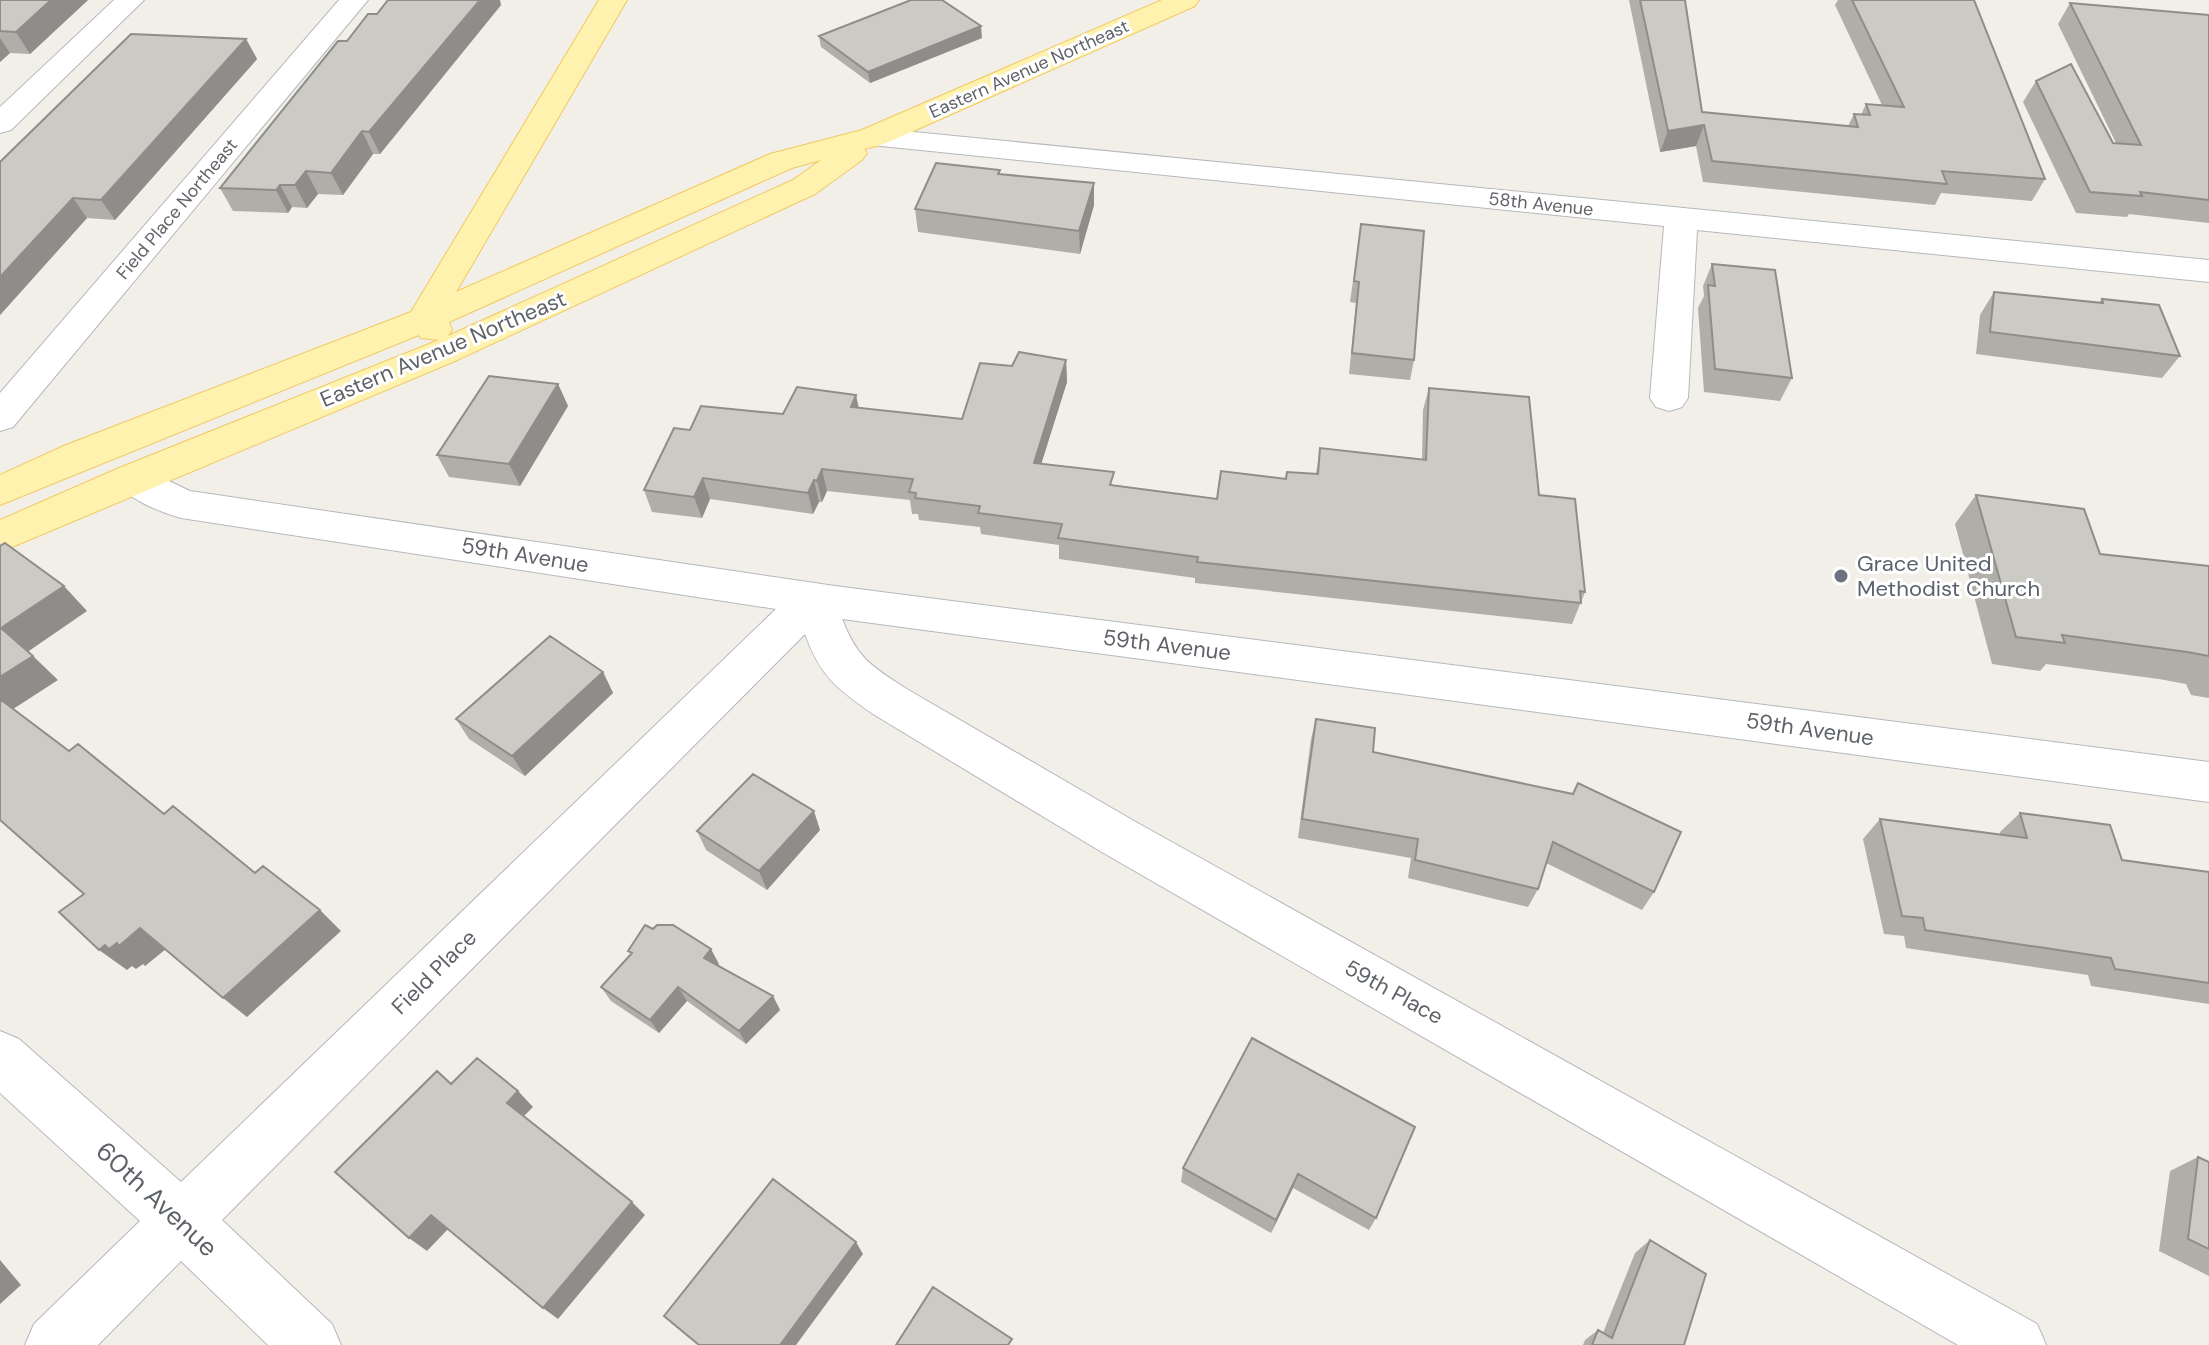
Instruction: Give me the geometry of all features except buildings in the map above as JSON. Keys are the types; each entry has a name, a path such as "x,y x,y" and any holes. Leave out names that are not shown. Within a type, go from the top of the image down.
{"main road":[{"path":"436,336 428,311 613,0"},
{"name":"Eastern Avenue Northeast","path":"0,537 436,336 804,187 873,137 1181,0"},
{"name":"Eastern Avenue Northeast","path":"0,491 80,455 436,336"}],"street":[{"path":"0,124 130,0"},
{"name":"Field Place Northeast","path":"0,418 354,0"},
{"name":"58th Avenue","path":"873,137 2209,271"},
{"path":"1669,398 1681,218"},
{"name":"59th Avenue","path":"133,478 181,504 813,599 2209,782"},
{"name":"Field Place","path":"55,1345 813,599"},
{"name":"59th Place","path":"813,599 835,657 856,679 889,701 1117,836 2016,1345"},
{"name":"60th Avenue","path":"0,1057 182,1221 311,1345"}],"place":[{"name":"Grace United Methodist Church","path":"1841,576"}]}
